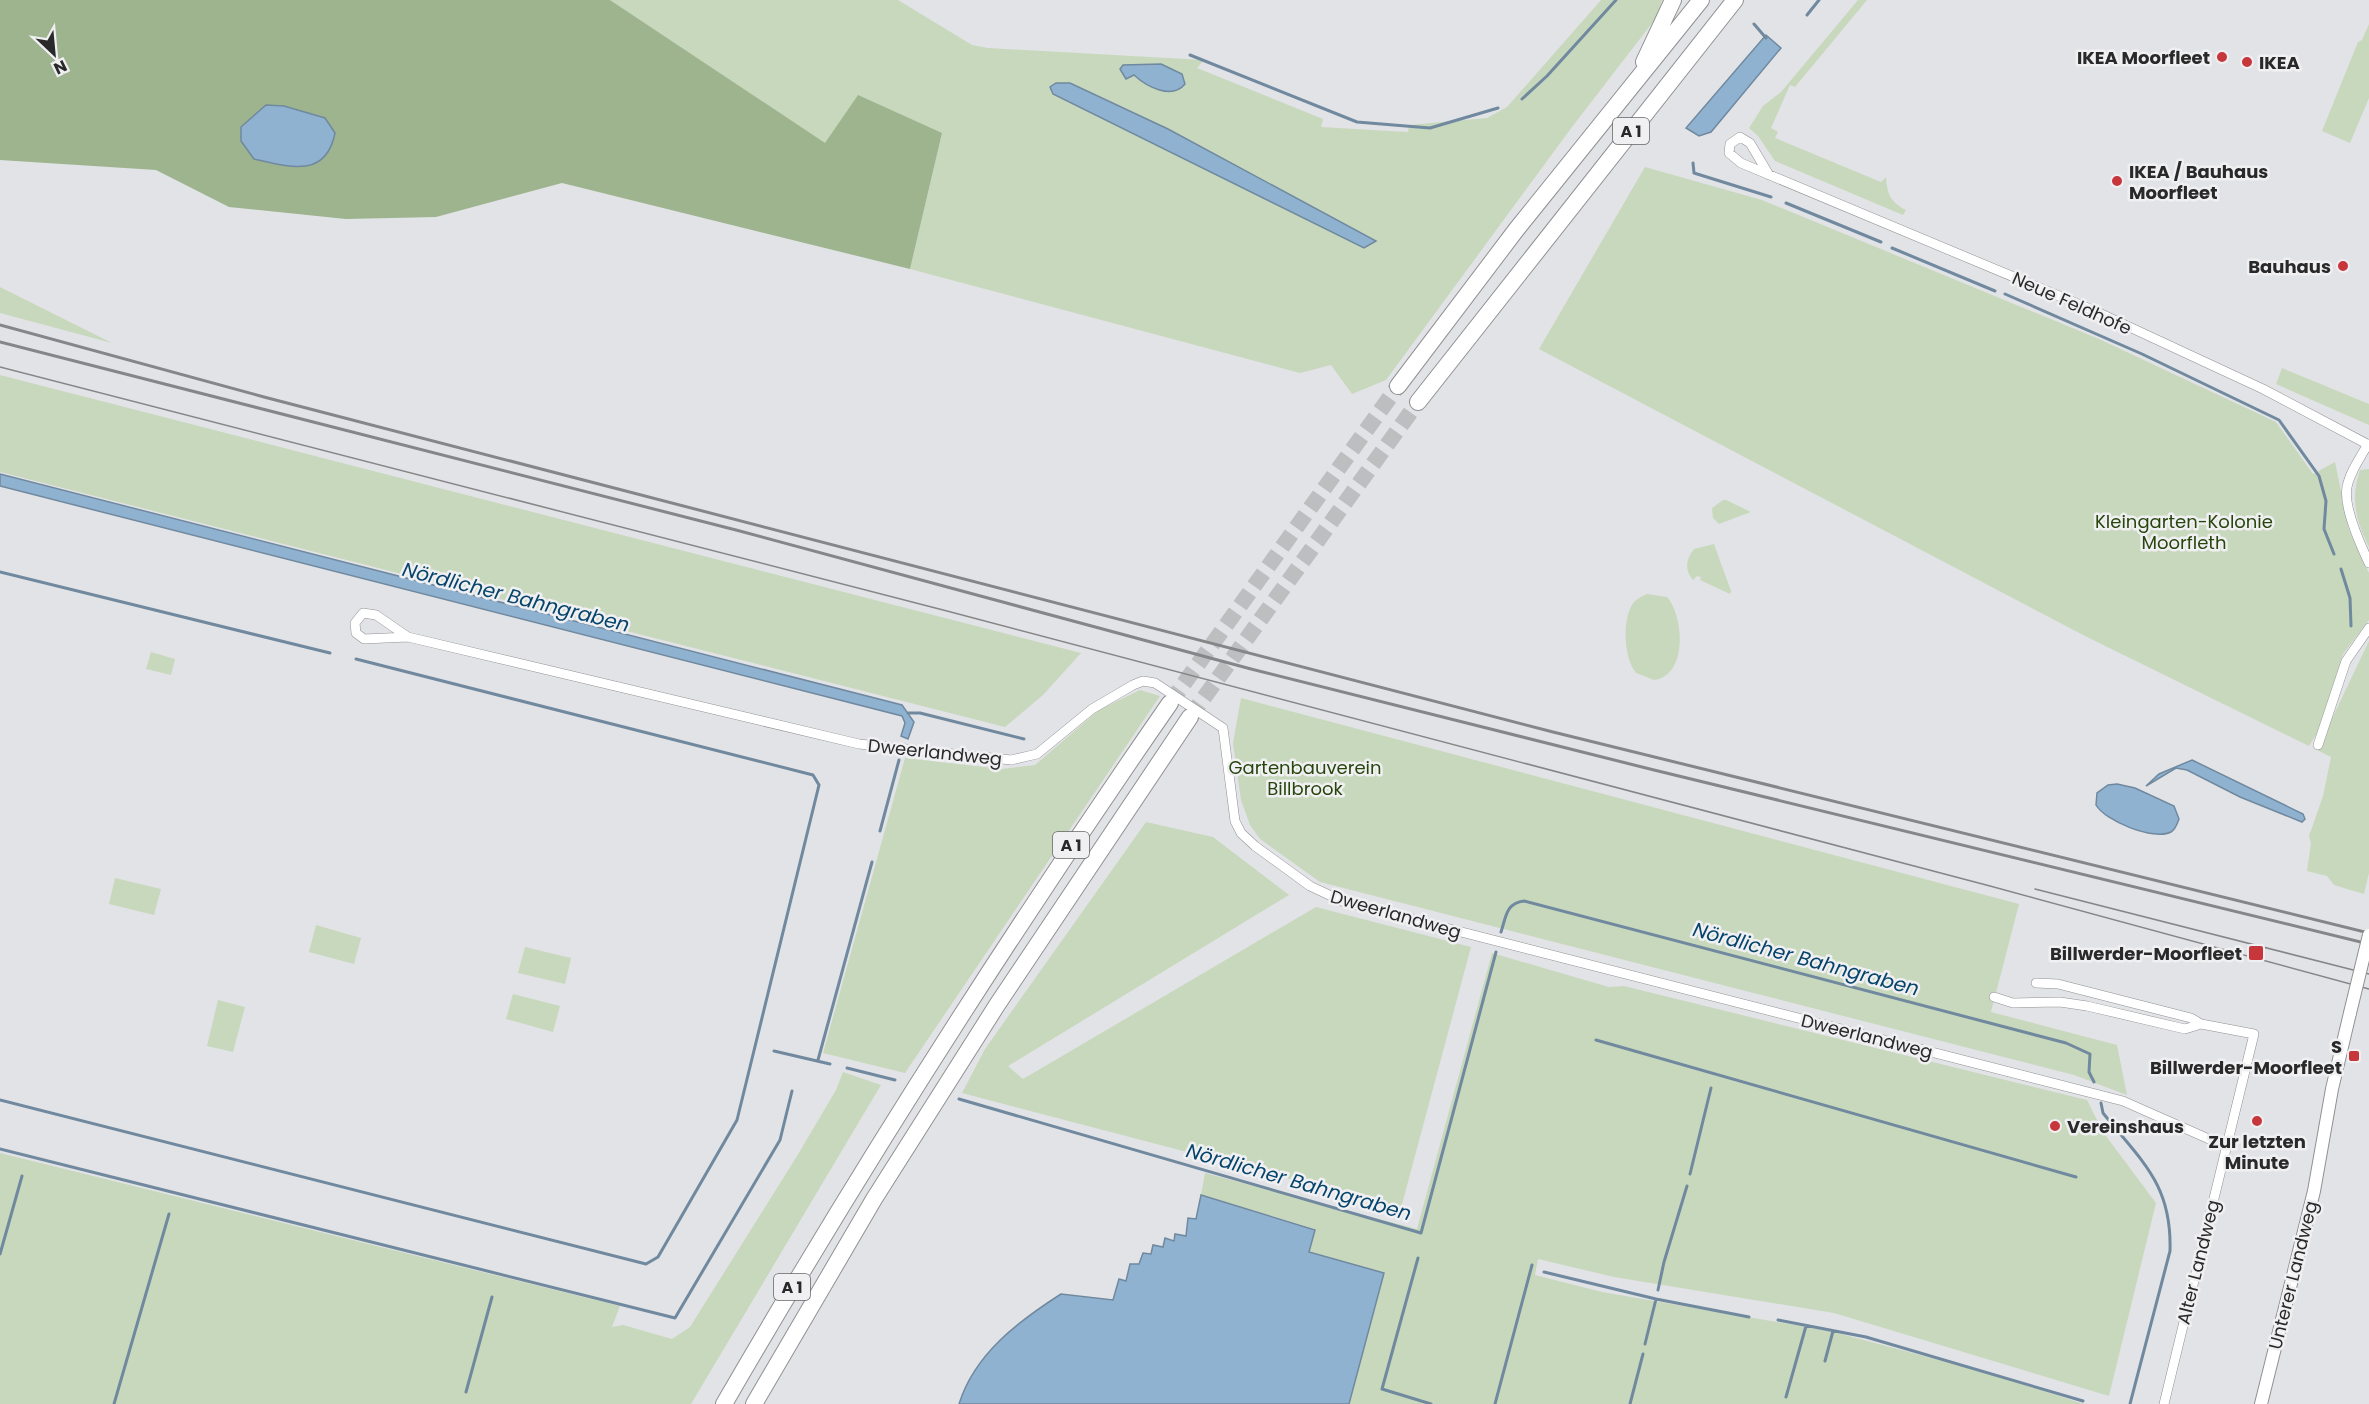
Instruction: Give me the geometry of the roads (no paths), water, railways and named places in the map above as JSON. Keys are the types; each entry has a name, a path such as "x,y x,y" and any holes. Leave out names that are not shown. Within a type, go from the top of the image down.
{"highway":[{"path":"1637,79 1663,16 1673,0"},
{"name":"A 1","path":"1398,386 1516,230 1701,0"},
{"name":"A 1","path":"1418,402 1735,0"},
{"name":"A 1","path":"724,1404 804,1265 976,990 1170,703"},
{"name":"A 1","path":"754,1404 874,1199 997,1005 1190,717"}],"main road":[{"name":"Unterer Landweg","path":"2261,1404 2314,1191 2332,1089 2369,935"}],"street":[{"name":"Neue Feldhofe","path":"1769,175 1747,140 1740,137 1730,144 1728,150 1732,158 1769,175 2095,311 2263,389 2368,445"},
{"path":"2368,445 2354,468 2346,491 2353,525 2369,563"},
{"name":"Dweerlandweg","path":"408,637 372,613 359,615 354,623 356,633 364,639 408,637 859,744 1011,760 1037,754 1092,709 1133,685 1143,681 1155,683 1222,728 1235,821 1241,833 1326,895 1473,936 2123,1101 2227,1147"},
{"path":"2318,745 2346,661 2369,628"},
{"name":"Alter Landweg","path":"2036,983 2058,984 2192,1018 2201,1024 2254,1034 2164,1404"},
{"name":"Alter Landweg","path":"1994,997 2013,1003 2060,1002 2087,1006 2185,1029 2201,1024"}],"water":[{"path":"1766,35 1781,48 1711,132 1699,136 1686,128"},
{"path":"1161,64 1182,74 1185,84 1180,89 1160,90 1134,75 1126,79 1120,69 1123,65"},
{"path":"1056,83 1070,83 1168,129 1376,241 1364,248 1053,94 1050,87"},
{"path":"266,105 284,106 325,118 335,133 330,148 323,158 315,164 304,166 280,165 254,159 241,141 241,127"},
{"path":"0,474 902,705 914,722 908,739 901,736 905,723 902,716 0,486"},
{"path":"2192,760 2303,814 2305,819 2302,822 2240,797 2187,770 2176,768 2146,786 2159,774"},
{"path":"2117,784 2135,788 2174,806 2179,819 2174,829 2163,834 2142,832 2119,823 2101,811 2096,805 2097,793 2108,785"},
{"path":"1201,1195 1315,1230 1309,1252 1384,1273 1349,1404 959,1404 976,1369 987,1354 1014,1327 1061,1294 1113,1300 1119,1279 1126,1281 1130,1264 1139,1264 1143,1253 1151,1254 1153,1245 1163,1247 1165,1238 1174,1241 1175,1234 1186,1236 1188,1218 1196,1219"}],"waterway":[{"path":"1522,99 1547,76 1616,0"},
{"path":"1807,15 1819,0"},
{"path":"1754,24 1766,38"},
{"path":"1190,55 1357,122 1430,128 1498,108"},
{"path":"1693,163 1694,173 1771,197"},
{"path":"1786,203 1881,242"},
{"path":"1892,248 1995,291"},
{"path":"2005,294 2142,354 2279,420 2319,476 2326,501 2324,529 2334,554"},
{"path":"2341,569 2350,598 2351,626"},
{"path":"0,572 330,653"},
{"path":"0,1100 646,1264 658,1257 737,1120 819,785 813,775 356,659"},
{"name":"Nördlicher Bahngraben","path":"908,713 920,713 1024,739"},
{"path":"880,831 899,760"},
{"path":"818,1060 872,862"},
{"name":"Nördlicher Bahngraben","path":"1501,932 1510,908 1524,901 2066,1043 2090,1054 2089,1072 2094,1082"},
{"name":"Nördlicher Bahngraben","path":"959,1099 1421,1233 1496,952"},
{"path":"1596,1040 2076,1177"},
{"path":"774,1051 830,1064"},
{"path":"847,1068 895,1080"},
{"path":"1690,1174 1711,1088"},
{"path":"0,1149 675,1318 780,1140 792,1091"},
{"path":"2101,1103 2103,1113 2152,1175 2166,1208 2169,1228 2170,1251 2130,1404"},
{"path":"0,1254 22,1176"},
{"path":"1658,1290 1687,1186"},
{"path":"114,1404 169,1214"},
{"path":"1418,1258 1382,1389 1431,1404"},
{"path":"1495,1404 1532,1265"},
{"path":"1544,1272 1656,1299 1749,1317"},
{"path":"466,1392 492,1297"},
{"path":"1645,1344 1656,1299"},
{"path":"1778,1320 1866,1337 2083,1401"},
{"path":"1786,1397 1806,1326"},
{"path":"1825,1361 1833,1331"},
{"path":"1630,1404 1643,1354"}],"tunnel":[{"path":"1170,703 1398,386"},
{"path":"1190,717 1418,402"}],"tram line":[{"path":"0,367 947,611 1990,886 2369,989"},
{"path":"2035,889 2369,974"}],"railway":[{"path":"0,325 264,397 1553,732 2369,933"},
{"path":"0,342 736,530 1251,669 1654,770 2369,944"}],"place":[{"name":"IKEA Moorfleet","path":"2222,57"},
{"name":"IKEA","path":"2247,62"},
{"name":"IKEA / Bauhaus Moorfleet","path":"2117,181"},
{"name":"Bauhaus","path":"2343,266"},
{"name":"Billwerder-Moorfleet","path":"2256,953"},
{"name":"S Billwerder-Moorfleet","path":"2354,1056"},
{"name":"Zur letzten Minute","path":"2257,1121"},
{"name":"Vereinshaus","path":"2055,1126"}],"park label":[{"name":"Kleingarten-Kolonie Moorfleth","path":"2184,531"},
{"name":"Gartenbauverein Billbrook","path":"1305,777"}]}
